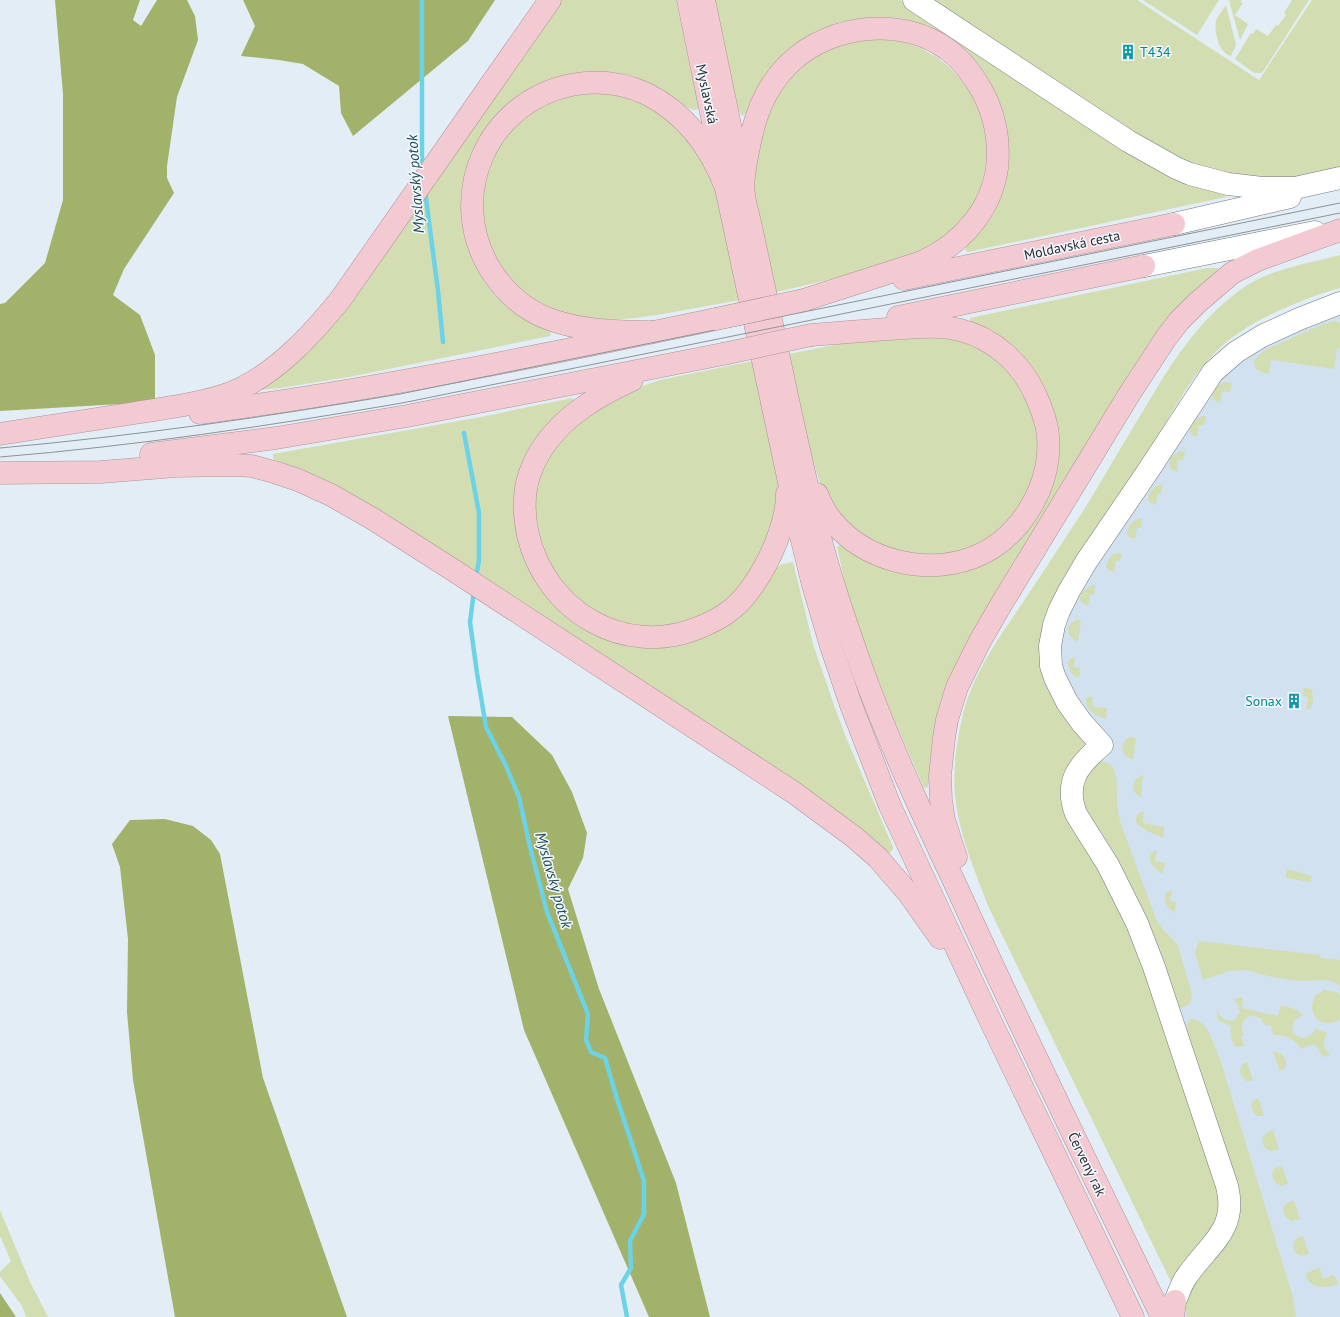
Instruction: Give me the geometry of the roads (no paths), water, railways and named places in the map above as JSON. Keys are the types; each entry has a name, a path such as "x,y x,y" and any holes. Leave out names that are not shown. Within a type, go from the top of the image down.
{"highway":[{"path":"0,435 170,407 224,395 253,381 271,370 291,354 321,323 355,279 550,0"},
{"name":"Myslavská","path":"688,0 734,188"},
{"name":"Myslavská","path":"704,0 734,188"},
{"path":"0,435 148,421 264,405 399,382 654,332 804,300 922,262 933,257 951,245 968,230 979,214 991,190 996,175 998,160 996,126 980,87 970,72 948,50 936,43 910,33 872,29 848,31 824,40 799,55 790,62 772,83 756,114 734,188"},
{"path":"654,332 590,330 547,318 534,312 510,294 498,280 486,261 476,235 473,221 472,198 476,170 482,156 495,135 511,116 525,104 543,94 562,87 596,82 616,84 637,89 656,98 685,122 711,153 720,170 734,188 791,453 813,585 831,646 851,705 890,806 991,1022"},
{"name":"Moldavská cesta","path":"804,300 1174,224"},
{"path":"1012,1010 986,930 959,865 944,820 940,776 942,755 947,720 957,687 980,641 1002,603 1146,368 1179,321 1196,303 1220,282 1243,266 1340,229"},
{"path":"0,472 276,438 407,416 723,354 1144,266"},
{"path":"791,453 822,505 841,530 865,548 881,556 898,562 915,565 933,565 960,561 974,557 998,542 1018,525 1032,505 1041,487 1047,467 1048,435 1043,415 1033,389 1023,372 1016,364 984,339 961,330 936,327 811,335"},
{"path":"662,366 614,388 583,406 569,418 549,440 537,458 530,473 526,490 526,527 535,557 547,581 570,606 584,617 599,626 633,636 651,637 670,636 687,632 726,615 742,600 758,578 765,567 776,541 786,510 791,453"},
{"path":"791,453 866,679 896,755 1012,1010"},
{"path":"0,472 101,472 220,464 252,466 298,480 331,495 373,519 450,568 787,788 838,825 868,849 895,877 929,921 991,1022"},
{"name":"Červený rak","path":"1012,1010 1170,1312"},
{"name":"Červený rak","path":"991,1022 1133,1317"}],"street":[{"path":"914,0 1128,141 1176,168 1190,174 1228,184 1262,188 1295,188 1340,178"},
{"name":"Moldavská cesta","path":"1174,224 1340,186"},
{"path":"1144,266 1340,229"},
{"path":"1170,1312 1186,1278 1224,1229 1229,1216 1230,1198 1228,1186 1138,923 1108,865 1076,814 1073,805 1071,796 1073,778 1085,761 1102,745 1082,723 1058,687 1051,666 1050,646 1054,625 1068,591 1213,372 1236,352 1262,336 1299,319 1340,303"}],"waterway":[{"name":"Myslavský potok","path":"422,0 422,168"},
{"name":"Myslavský potok","path":"425,191 443,342"},
{"name":"Myslavský potok","path":"464,433 479,513 479,560 476,578"},
{"name":"Myslavský potok","path":"474,591 470,622 486,727 506,766 519,797 547,912 588,1014 586,1040 591,1052 605,1058 644,1181 644,1214 630,1241 631,1268 621,1285 627,1317"}],"tram line":[{"path":"0,448 100,438 200,425 400,394 1340,203"},
{"path":"0,457 151,441 302,420 402,403 1340,213"}],"place":[{"name":"T434","path":"1128,52"},
{"name":"Sonax","path":"1294,701"}]}
